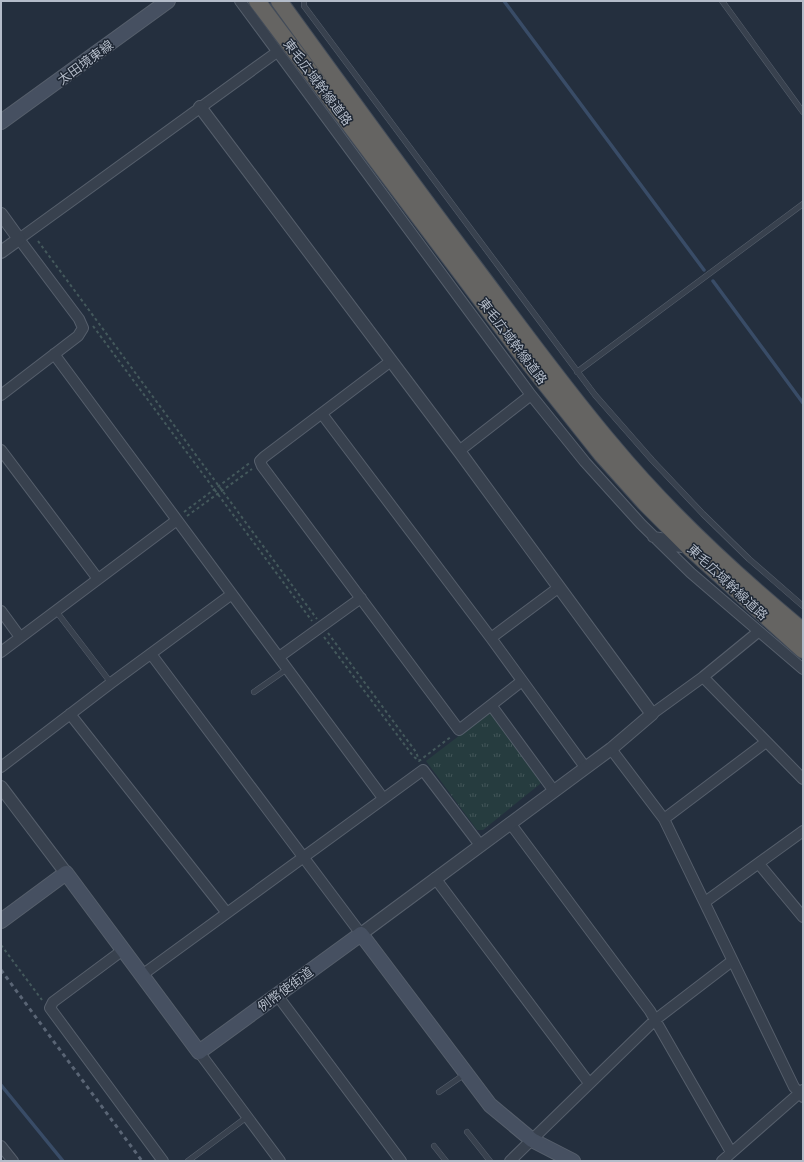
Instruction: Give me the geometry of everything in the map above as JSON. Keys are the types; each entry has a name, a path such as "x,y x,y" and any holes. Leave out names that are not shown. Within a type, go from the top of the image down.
{"highway":[{"name":"東毛広域幹線道路","path":"257,1 521,353 602,455 645,503 690,548 803,650"},
{"name":"東毛広域幹線道路","path":"279,1 414,186 545,360 612,445 699,538 756,591 803,631"}],"main road":[{"name":"太田境東線","path":"1,122 168,1"},
{"path":"1,920 66,873 199,1052"},
{"path":"361,934 490,1106 532,1140 573,1161"},
{"name":"例幣使街道","path":"199,1052 361,934"}],"street":[{"path":"240,1 531,395 585,462 653,537 691,574 803,669"},
{"path":"1,252 277,52"},
{"path":"200,107 459,451 558,588 652,714"},
{"path":"365,145 365,157 370,167 370,177"},
{"path":"1,214 82,325 82,332 1,395"},
{"path":"54,354 383,798"},
{"path":"391,361 260,461 262,466 459,730 522,681"},
{"path":"459,451 531,395"},
{"path":"322,414 491,638 585,767"},
{"path":"1,450 98,579"},
{"path":"1,652 177,520"},
{"path":"653,537 667,539 674,546 690,548"},
{"path":"491,638 558,588"},
{"path":"1,767 111,683 232,594"},
{"path":"279,657 361,598"},
{"path":"1,612 20,637"},
{"path":"151,654 361,934 480,844 510,824 611,749 652,714 703,677 758,632"},
{"path":"703,677 803,779"},
{"path":"491,705 554,791"},
{"path":"70,714 227,913"},
{"path":"664,819 766,742"},
{"path":"611,749 664,819 794,1087 802,1093 722,1161"},
{"path":"142,975 383,798 421,765 480,844"},
{"path":"1,787 66,873"},
{"path":"510,824 655,1020 731,1152"},
{"path":"705,902 803,831"},
{"path":"759,864 803,917"},
{"path":"435,878 589,1083"},
{"path":"123,950 53,1002 50,1008 163,1161"},
{"path":"510,1161 655,1020 732,961"},
{"path":"278,995 401,1161"},
{"path":"199,1052 280,1161"},
{"path":"1,1146 14,1161"}],"lane":[{"path":"304,1 304,6 577,372 652,460 703,514 749,559 803,606"},
{"path":"722,1 803,112"},
{"path":"577,372 803,204"},
{"path":"56,611 111,683"},
{"path":"254,692 287,669"},
{"path":"439,1092 465,1074"},
{"path":"188,1161 247,1117"},
{"path":"467,1132 490,1161"},
{"path":"434,1146 446,1161"}],"path":[{"path":"38,241 222,490 412,756 421,765"},
{"path":"92,326 217,494 416,752 421,765"},
{"path":"177,520 182,513 214,489 252,462 260,461"},
{"path":"177,520 186,517 260,461"},
{"path":"421,765 459,730"},
{"path":"1,945 50,1008"}],"green space":[{"path":"489,713 493,714 541,780 540,784 483,830 477,830 426,761"}],"waterway":[{"path":"504,1 704,270"},
{"path":"713,281 803,403"},
{"path":"1,1085 63,1161"}],"railway":[{"path":"1,970 142,1161"}]}
